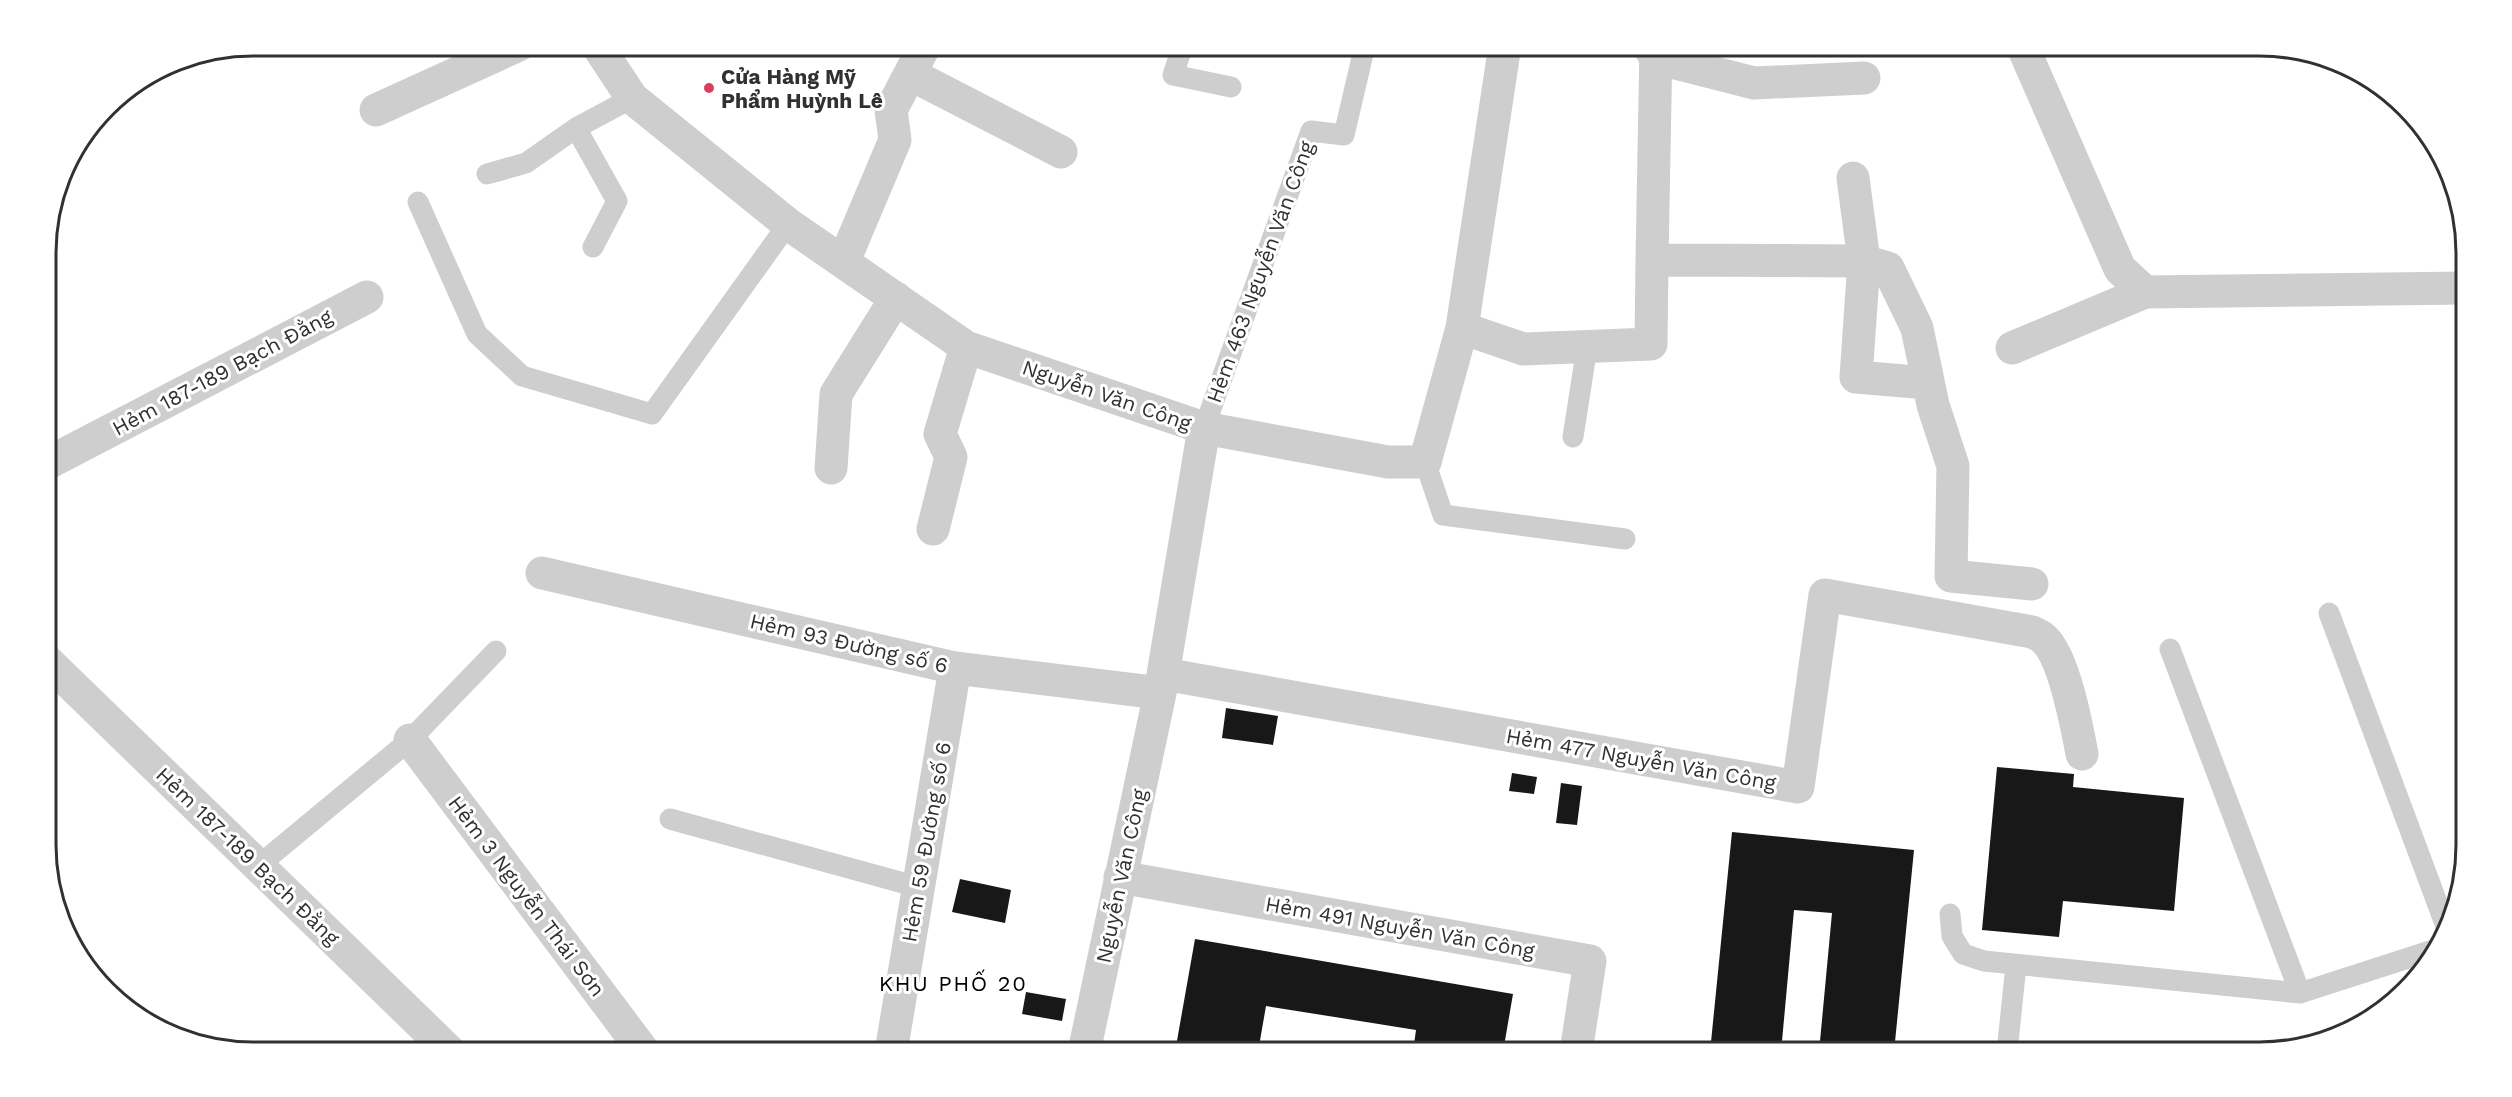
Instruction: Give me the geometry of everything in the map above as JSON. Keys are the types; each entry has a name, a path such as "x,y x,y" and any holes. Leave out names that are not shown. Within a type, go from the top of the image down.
{"street":[{"path":"376,110 495,56"},
{"name":"Nguyễn Văn Công","path":"604,56 632,98 788,224 966,347 1204,428 1162,684 1086,1042"},
{"path":"844,261 895,140 891,110 918,56"},
{"path":"923,56 1062,152"},
{"path":"1204,428 1388,462 1425,462 1462,328 1503,56"},
{"path":"1462,328 1523,349 1651,345 1653,56"},
{"path":"1674,56 1754,83 1864,78"},
{"path":"2027,56 2120,269 2145,292"},
{"path":"1853,178 1864,261 1856,377 1928,383"},
{"path":"1653,260 1864,261 1888,268 1917,328 1928,383 1953,466 1951,576 2032,584"},
{"path":"2012,348 2145,292 2456,288"},
{"name":"Hẻm 187-189 Bạch Đằng","path":"56,459 367,297"},
{"path":"831,468 836,394 896,298"},
{"path":"933,529 951,457 940,434 966,347"},
{"name":"Hẻm 93 Đường số 6","path":"542,573 955,668 1162,684"},
{"name":"Hẻm 477 Nguyễn Văn Công","path":"1162,684 1798,787 1825,595 2032,632 2044,639 2063,678 2076,720 2082,754"},
{"name":"Hẻm 59 Đường số 6","path":"893,1042 955,668"},
{"name":"Hẻm 187-189 Bạch Đằng","path":"56,670 440,1042"},
{"name":"Hẻm 3 Nguyễn Thái Sơn","path":"410,740 636,1042"},
{"name":"Hẻm 491 Nguyễn Văn Công","path":"1120,877 1590,961 1578,1041"}],"lane":[{"path":"1179,56 1173,75 1231,87"},
{"name":"Hẻm 463 Nguyễn Văn Công","path":"1204,428 1311,131 1344,135 1362,56"},
{"path":"487,174 526,163 576,128 632,98"},
{"path":"576,128 617,201 593,248"},
{"path":"418,202 477,334 522,376 652,414 788,224"},
{"path":"1573,436 1587,347"},
{"path":"1425,462 1443,515 1624,539"},
{"path":"2329,613 2442,917"},
{"path":"2170,649 2300,993"},
{"path":"258,866 410,740 496,651"},
{"path":"670,819 918,887"},
{"path":"1950,914 1952,936 1963,954 2016,965 2300,993 2423,953"},
{"path":"2008,1041 2016,965"}],"building":[{"path":"1226,708 1278,716 1273,745 1222,738"},
{"path":"1997,767 2074,774 2073,787 2184,798 2174,911 2063,901 2059,937 1982,930"},
{"path":"1512,773 1537,777 1534,794 1509,791"},
{"path":"1561,783 1582,786 1577,825 1556,823"},
{"path":"1732,832 1914,850 1895,1041 1820,1041 1832,913 1794,910 1782,1041 1711,1041"},
{"path":"960,879 1011,890 1005,923 952,912"},
{"path":"1195,939 1513,994 1505,1041 1414,1041 1416,1030 1266,1006 1260,1042 1177,1042"},
{"path":"1026,992 1066,999 1062,1021 1022,1014"}],"place":[{"name":"Cửa Hàng Mỹ Phẩm Huỳnh Lê","path":"709,88"}],"district":[{"name":"KHU PHỐ 20","path":"953,983"}]}
